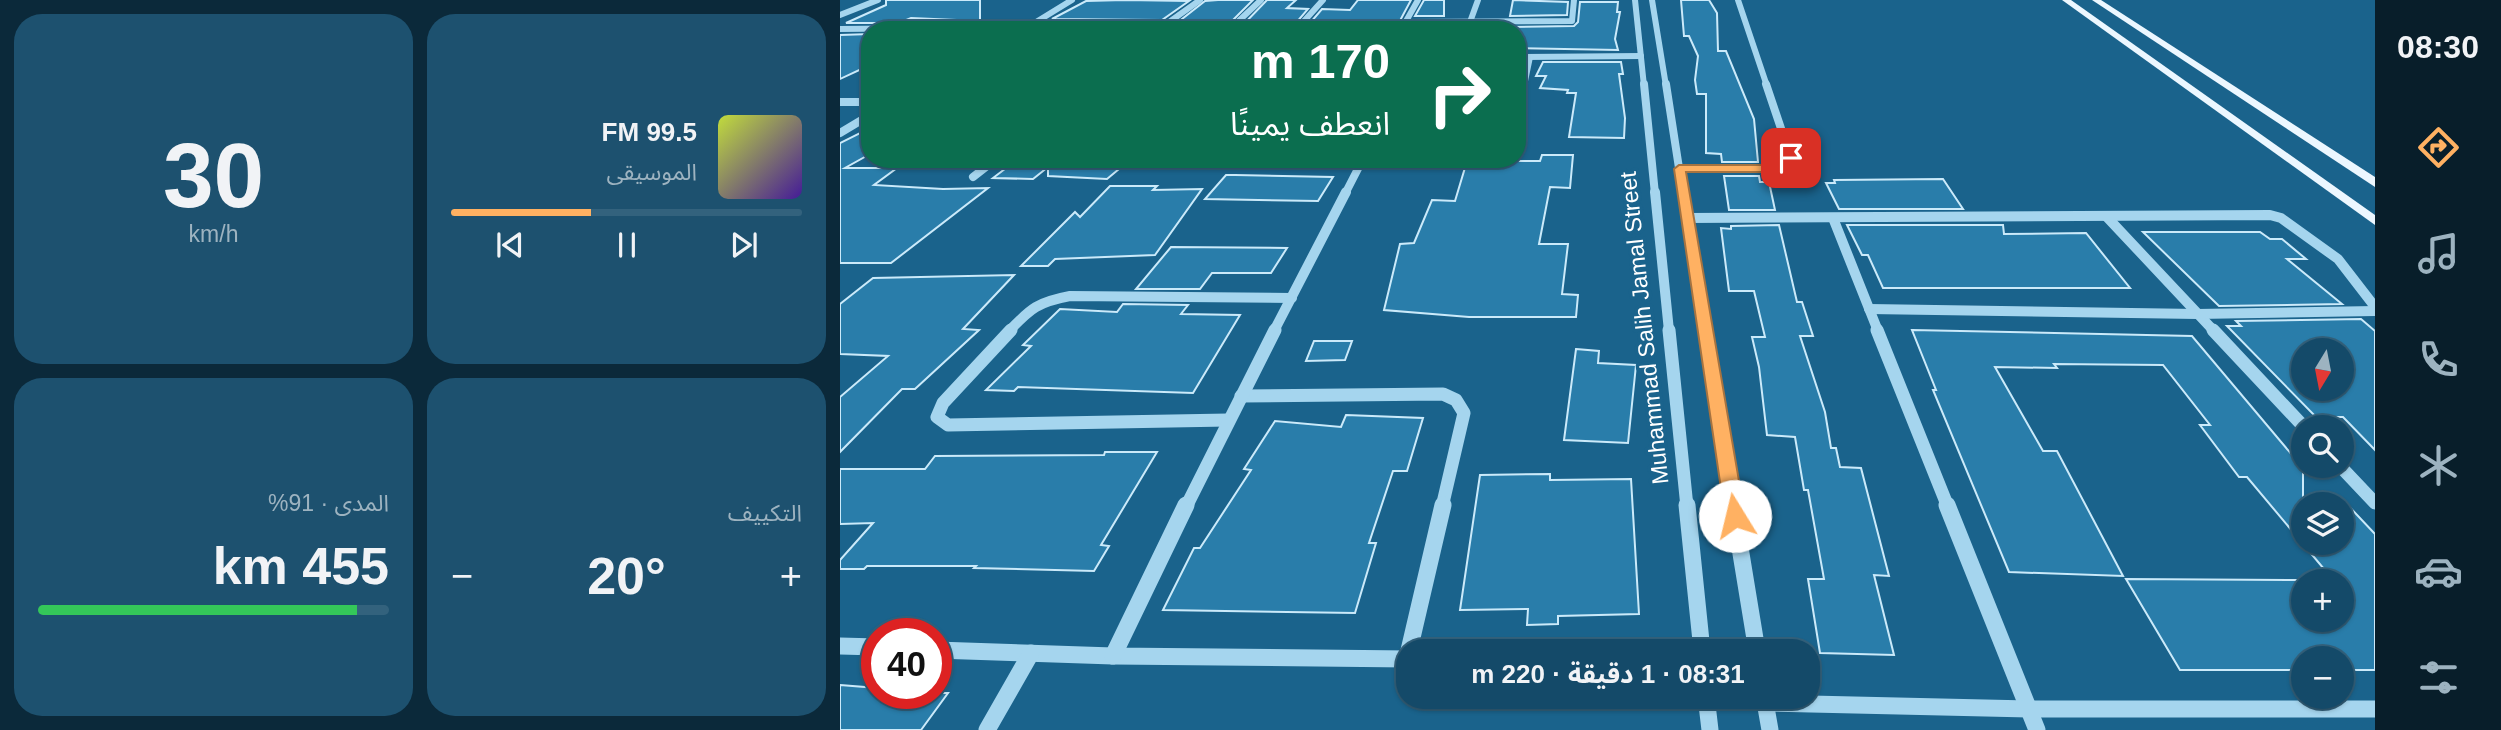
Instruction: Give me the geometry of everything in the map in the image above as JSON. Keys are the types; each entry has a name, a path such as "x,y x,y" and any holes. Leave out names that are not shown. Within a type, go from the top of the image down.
{"main road":[{"path":"2066,0 2375,221"},
{"path":"2096,0 2375,183"}],"street":[{"path":"840,9 863,0"},
{"path":"840,15 878,0"},
{"path":"1037,21 1072,0"},
{"path":"1171,21 1200,0"},
{"path":"1239,21 1261,0"},
{"path":"1304,21 1323,0"},
{"path":"1407,21 1418,0"},
{"path":"1470,21 1478,0"},
{"path":"1526,21 1572,21 1574,0"},
{"name":"Muhammad Salih Jamal Street","path":"1635,0 1701,639"},
{"path":"1652,0 1755,639"},
{"path":"1679,169 1762,169 1788,164 1791,158 1738,0"},
{"path":"840,29 861,29"},
{"path":"1526,57 1640,57"},
{"path":"1526,75 1530,57"},
{"path":"840,102 861,102"},
{"path":"840,132 861,120"},
{"path":"973,177 984,168"},
{"path":"1113,656 1228,420 1359,168"},
{"path":"1687,218 2270,215 2281,218 2338,259 2375,309"},
{"path":"2105,216 2293,415"},
{"path":"1833,218 2037,730"},
{"path":"1228,420 948,425 937,417 943,403 1032,307 1048,300 1070,296 1292,298"},
{"path":"1869,309 2197,314 2375,309"},
{"path":"1241,396 1443,394 1458,400 1464,413 1413,639"},
{"path":"2351,478 2375,503"},
{"path":"840,646 861,647"},
{"path":"952,651 1113,656 1396,659"},
{"path":"987,730 1031,653"},
{"path":"1820,702 2029,709 2375,709"},
{"path":"1708,709 1710,730"},
{"path":"1766,709 1770,730"}],"building":[{"path":"886,0 980,0 980,21 911,18 904,21 846,23 886,5"},
{"path":"1253,0 1232,21 1179,21 1205,1"},
{"path":"1267,0 1296,0 1287,8 1308,9 1298,21 1247,21"},
{"path":"1358,0 1411,0 1400,21 1312,21 1322,9 1350,10"},
{"path":"1424,0 1444,0 1444,16 1415,16"},
{"path":"1513,0 1568,2 1567,15 1510,16"},
{"path":"1681,0 1709,0 1717,13 1718,51 1726,51 1754,119 1758,162 1722,162 1721,154 1706,153 1706,94 1697,94 1695,80 1698,56 1689,36 1684,36"},
{"path":"1086,1 1189,1 1162,20 1052,19"},
{"path":"1580,2 1618,2 1617,12 1620,12 1615,39 1618,50 1526,48 1526,27 1574,26 1578,22"},
{"path":"861,34 861,69 840,79 840,35"},
{"path":"1543,62 1621,62 1623,74 1619,74 1625,118 1624,138 1569,137 1576,93 1540,88 1546,76 1536,76"},
{"path":"861,132 861,159 845,168 897,168 874,185 943,189 988,188 891,263 840,263 840,143"},
{"path":"1542,155 1573,155 1570,188 1550,187 1539,244 1568,244 1562,294 1578,295 1576,317 1469,317 1384,310 1400,244 1414,243 1432,200 1455,201 1465,168 1526,168 1526,161 1540,161"},
{"path":"1006,168 1047,168 1033,179 993,178"},
{"path":"1048,168 1120,168 1107,179 1048,176"},
{"path":"1226,175 1333,177 1318,201 1205,199"},
{"path":"1724,176 1759,176 1760,182 1769,182 1775,210 1729,210"},
{"path":"1943,179 1963,209 1839,209 1826,183 1835,183 1834,180"},
{"path":"1110,186 1157,186 1153,190 1202,189 1155,255 1055,259 1048,266 1021,266 1075,212 1080,217"},
{"path":"1779,225 1797,302 1802,302 1813,336 1800,336 1825,412 1831,448 1836,448 1840,467 1861,468 1889,576 1874,575 1894,655 1820,653 1820,639 1818,639 1808,579 1824,579 1808,490 1804,490 1795,437 1767,435 1759,367 1752,337 1765,337 1754,291 1729,291 1721,228 1731,229 1731,226"},
{"path":"1847,225 2003,225 2004,234 2086,233 2130,288 1883,288 1868,255 1862,255"},
{"path":"2143,232 2260,232 2270,239 2282,239 2306,259 2287,259 2342,304 2219,306"},
{"path":"1171,247 1287,248 1271,273 1212,273 1200,289 1136,289"},
{"path":"1014,275 963,329 979,330 915,389 902,389 840,452 840,397 888,356 840,354 840,304 873,278"},
{"path":"1123,304 1188,305 1181,314 1240,315 1193,393 1018,387 1014,391 986,390 1031,346 1023,345 1060,309 1117,312"},
{"path":"2361,319 2375,331 2375,450 2354,428 2354,415 2314,415 2300,401 2354,401 2354,338 2291,338 2291,391 2227,326 2241,326 2236,321"},
{"path":"1912,330 2192,336 2291,454 2291,478 2303,478 2303,492 2291,492 2291,530 2247,477 2239,477 2200,425 2210,425 2163,365 2054,364 2057,368 1995,367 2043,451 2057,451 2123,576 2009,572 1933,390 1936,390"},
{"path":"1314,341 1352,341 1345,360 1306,361"},
{"path":"1576,349 1599,351 1598,363 1636,365 1628,443 1564,440"},
{"path":"1346,415 1423,418 1407,471 1393,471 1369,543 1376,543 1355,613 1163,610 1194,548 1200,548 1251,470 1244,469 1275,421 1341,427"},
{"path":"1105,452 1157,452 1101,545 1109,546 1094,571 974,568 976,566 867,566 864,569 840,569 840,560 873,523 840,524 840,469 925,469 935,456 1104,455"},
{"path":"1550,474 1550,480 1631,479 1639,614 1558,616 1558,624 1527,625 1528,609 1460,610 1480,475"},
{"path":"2354,512 2375,534 2375,670 2354,670 2354,646 2291,646 2291,670 2180,670 2126,579 2291,580 2291,632 2354,632 2354,569 2324,569 2312,555 2354,555"},
{"path":"840,685 861,687 861,709 936,709 921,730 840,730"}],"route":[{"path":"1735,516 1679,169 1762,169 1788,164 1791,158"}]}
